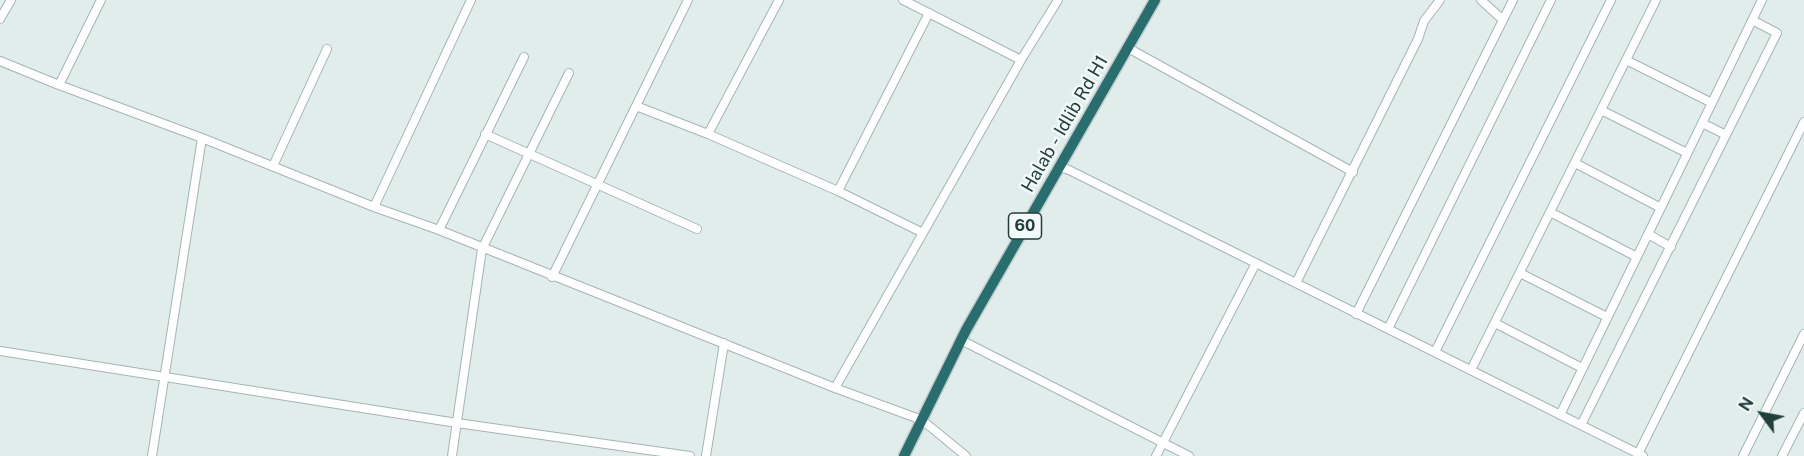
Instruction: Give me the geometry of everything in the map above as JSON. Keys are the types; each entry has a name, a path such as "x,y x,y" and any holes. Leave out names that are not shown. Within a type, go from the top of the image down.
{"highway":[{"name":"Halab - Idlib Rd H1","path":"903,456 961,340 1155,0"}],"street":[{"path":"0,19 11,0"},
{"path":"59,85 101,0"},
{"path":"374,207 471,0"},
{"path":"552,276 688,0"},
{"path":"708,134 779,0"},
{"path":"903,0 1021,60"},
{"path":"835,388 1021,60 1058,0"},
{"path":"1296,283 1418,39 1424,21 1440,0"},
{"path":"1481,0 1503,20"},
{"path":"1356,314 1513,0"},
{"path":"1388,329 1551,0"},
{"path":"1435,352 1611,0"},
{"path":"1471,370 1656,0"},
{"path":"1560,415 1762,0"},
{"path":"838,191 929,13"},
{"path":"1581,425 1777,33 1752,20"},
{"path":"1128,48 1353,172"},
{"path":"273,166 327,49"},
{"path":"439,231 524,57"},
{"path":"1626,60 1712,103"},
{"path":"0,61 922,420 966,456"},
{"path":"452,456 482,249 569,73"},
{"path":"636,106 708,134 838,191 923,233"},
{"path":"1601,110 1687,153"},
{"path":"1060,167 1640,455 1804,122"},
{"path":"1702,123 1726,135"},
{"path":"485,134 697,229"},
{"path":"152,456 202,138"},
{"path":"1575,163 1661,208"},
{"path":"1550,212 1637,257"},
{"path":"1648,234 1671,247"},
{"path":"1156,456 1256,263"},
{"path":"1520,273 1607,317"},
{"path":"1495,323 1582,368"},
{"path":"1743,456 1804,334"},
{"path":"961,340 1189,456"},
{"path":"706,456 723,342"},
{"path":"0,351 457,423 690,456"},
{"path":"1782,456 1804,413"}]}
